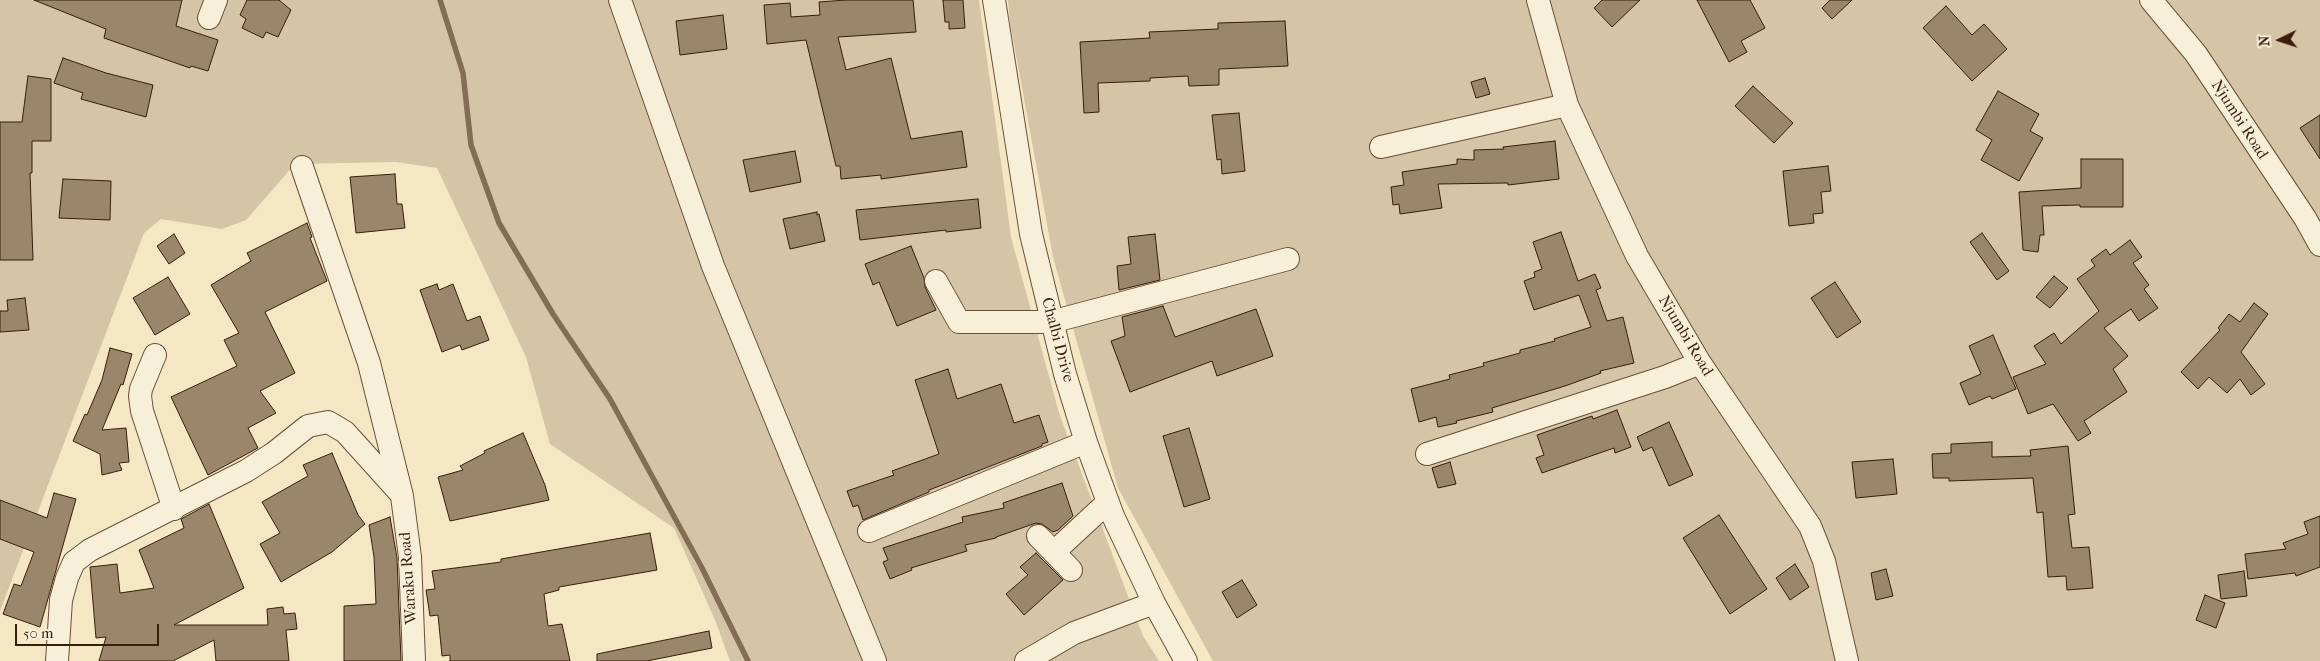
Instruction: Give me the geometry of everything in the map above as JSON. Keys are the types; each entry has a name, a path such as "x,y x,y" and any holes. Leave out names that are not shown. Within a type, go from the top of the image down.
{"street":[{"path":"620,0 713,266 876,661"},
{"name":"Chalbi Drive","path":"994,0 1031,234 1051,322 1086,442 1108,502 1154,603 1186,661"},
{"name":"Njumbi Road","path":"1538,0 1567,105 1637,256 1700,362 1810,526 1824,561 1847,661"},
{"name":"Njumbi Road","path":"2151,0 2196,54 2320,245"},
{"path":"1381,148 1567,105"},
{"name":"Waraku Road","path":"302,167 370,363 402,496 410,557 414,661"},
{"path":"936,281 958,322 1051,322 1288,259"},
{"path":"155,355 140,388 140,396 142,411 174,510"},
{"path":"1427,454 1665,377 1700,362"},
{"path":"57,661 61,600 74,562 90,550 174,510 246,471 274,453 308,426 328,422 351,438 402,496"},
{"path":"869,531 1086,442"},
{"path":"1054,552 1108,502"},
{"path":"1038,536 1071,570"},
{"path":"1026,661 1074,633 1154,603"}],"shaded area":[{"path":"0,0 979,0 1011,237 1059,413 1143,636 1159,661 730,661 715,620 674,528 550,444 526,357 437,168 396,162 295,164 246,220 222,229 161,219 144,233 0,611"},
{"path":"1008,0 2320,0 2320,661 1213,661 1118,488 1053,257 1010,22"}],"building":[{"path":"34,0 182,0 176,26 218,40 208,71 191,66 190,68 104,38 106,29"},
{"path":"247,0 279,0 291,10 278,37 266,32 263,38 242,28 246,19 240,15"},
{"path":"913,0 916,32 838,37 846,70 891,58 911,139 962,131 967,167 881,179 881,175 841,179 840,166 836,166 806,40 767,44 764,5 790,3 791,17 820,15 819,2"},
{"path":"943,0 963,0 965,28 949,29 949,22 945,22"},
{"path":"1602,0 1640,0 1612,27 1594,8"},
{"path":"1697,0 1750,0 1765,28 1741,41 1747,52 1729,62"},
{"path":"1830,0 1852,0 1832,19 1822,8"},
{"path":"1946,6 1972,35 1984,24 2007,49 1972,81 1923,28"},
{"path":"723,15 727,49 680,55 676,21"},
{"path":"1285,21 1288,66 1219,69 1219,85 1189,86 1188,76 1150,78 1150,81 1098,83 1099,112 1084,113 1080,42 1150,38 1149,32 1218,29 1218,23"},
{"path":"63,58 106,73 153,85 146,117 81,99 83,93 54,83"},
{"path":"28,76 51,79 51,141 32,141 32,173 30,173 33,260 0,260 0,122 22,122"},
{"path":"1485,78 1490,94 1476,98 1471,82"},
{"path":"1753,86 1793,123 1774,143 1735,106"},
{"path":"1998,91 2039,114 2030,131 2043,138 2019,181 1981,160 1992,140 1976,130"},
{"path":"1239,113 1245,171 1222,174 1221,159 1217,160 1212,115"},
{"path":"2320,115 2320,159 2300,128"},
{"path":"1555,141 1559,179 1508,185 1508,183 1438,184 1442,208 1400,214 1399,204 1393,205 1391,187 1404,185 1402,172 1457,164 1457,159 1474,160 1474,150 1504,149 1503,147"},
{"path":"795,151 801,182 750,192 743,160"},
{"path":"2081,159 2123,159 2123,207 2042,206 2044,235 2040,235 2038,252 2023,250 2019,192 2081,188"},
{"path":"1828,166 1831,191 1821,192 1823,213 1813,214 1814,223 1789,226 1783,171"},
{"path":"395,174 397,204 402,204 405,228 356,233 350,177"},
{"path":"63,179 111,181 110,220 59,218"},
{"path":"978,199 981,228 860,240 856,210"},
{"path":"817,212 825,241 790,249 783,219"},
{"path":"307,223 312,237 310,238 327,281 265,312 295,373 260,391 276,413 248,428 258,448 208,475 171,397 237,366 224,340 239,333 211,285 251,261 247,253"},
{"path":"1561,232 1578,281 1595,274 1601,288 1596,290 1607,321 1623,317 1634,363 1600,371 1601,373 1565,386 1492,408 1493,412 1456,421 1457,423 1438,427 1436,417 1419,422 1411,389 1450,379 1449,375 1484,366 1483,363 1520,353 1520,350 1555,341 1554,339 1591,327 1579,295 1534,310 1524,281 1535,277 1534,272 1542,269 1533,242"},
{"path":"1982,233 2009,271 1997,280 1970,242"},
{"path":"174,234 185,253 169,264 157,246"},
{"path":"1155,234 1160,280 1119,290 1117,266 1131,264 1128,237"},
{"path":"2130,240 2142,257 2133,263 2149,285 2144,289 2158,308 2139,321 2131,309 2104,328 2128,356 2113,369 2127,392 2084,421 2091,433 2078,441 2053,404 2028,414 2013,377 2046,364 2034,346 2054,333 2061,344 2099,311 2077,279 2095,266 2091,260 2106,249 2110,255"},
{"path":"911,246 924,278 925,287 936,310 897,326 879,282 873,285 865,264"},
{"path":"2054,276 2068,288 2050,308 2036,297"},
{"path":"168,277 190,314 155,335 133,298"},
{"path":"1835,282 1861,322 1837,338 1811,298"},
{"path":"437,284 439,290 453,284 467,321 480,316 489,340 462,350 460,345 442,352 420,290"},
{"path":"25,298 29,330 0,332 0,311 8,311 7,300"},
{"path":"2254,303 2268,314 2241,352 2265,384 2251,395 2240,379 2227,393 2209,377 2198,389 2181,372 2220,330 2218,328 2229,314 2240,322"},
{"path":"1163,306 1175,337 1256,309 1273,356 1217,376 1212,361 1130,392 1111,341 1125,336 1122,317"},
{"path":"1993,335 2016,389 1992,399 1990,396 1969,405 1960,383 1981,374 1969,346"},
{"path":"110,348 132,354 123,385 121,384 102,430 126,428 129,462 119,463 122,470 102,475 100,454 73,441 102,380"},
{"path":"948,369 957,399 1001,384 1014,423 1039,415 1048,442 929,490 929,492 863,520 858,505 853,507 847,491 894,475 892,471 939,454 915,380"},
{"path":"1617,410 1631,447 1615,453 1614,448 1542,473 1536,458 1544,455 1537,435 1592,416 1593,419"},
{"path":"1669,422 1693,475 1669,486 1652,447 1643,451 1637,437"},
{"path":"1189,428 1210,499 1184,507 1163,436"},
{"path":"523,433 545,485 549,500 450,521 438,477 463,470 460,466 485,453 484,451"},
{"path":"1992,442 1992,457 2031,456 2030,450 2068,446 2075,514 2068,515 2072,548 2089,547 2093,588 2067,590 2066,576 2048,577 2043,512 2037,513 2033,478 1949,481 1949,478 1933,478 1932,454 1951,453 1951,444"},
{"path":"332,453 358,515 365,524 332,552 281,582 260,544 280,533 262,502 308,476 303,465"},
{"path":"1893,459 1897,494 1856,498 1852,462"},
{"path":"1450,462 1456,484 1438,488 1432,468"},
{"path":"1062,483 1073,516 1058,530 1053,532 1042,524 1036,523 996,538 965,545 967,551 911,568 912,570 890,579 883,562 888,560 883,548 963,522 962,517 1004,508 1003,503"},
{"path":"54,493 76,499 40,627 3,614 14,584 21,586 34,552 0,539 0,500 47,518"},
{"path":"209,504 244,588 174,625 268,625 267,609 283,607 284,614 295,613 297,629 286,630 289,661 216,661 214,640 173,661 99,661 106,637 96,638 90,567 117,564 120,593 154,588 139,550 184,528 181,519"},
{"path":"1719,515 1767,589 1730,614 1683,538"},
{"path":"2320,516 2320,567 2296,576 2295,573 2248,579 2245,554 2286,549 2283,543 2308,534 2304,522"},
{"path":"390,517 397,558 401,661 344,661 344,606 376,604 374,557 369,525"},
{"path":"650,533 657,570 559,587 559,590 544,594 548,626 562,624 570,661 450,661 450,655 442,656 438,615 430,616 426,590 435,589 432,571 501,562 501,559"},
{"path":"1036,553 1063,580 1024,615 1006,594 1028,575 1020,567"},
{"path":"1795,564 1809,587 1790,600 1776,578"},
{"path":"1886,569 1893,596 1876,600 1871,573"},
{"path":"2244,571 2247,596 2221,599 2218,575"},
{"path":"1242,580 1257,605 1237,618 1222,592"},
{"path":"2205,595 2225,603 2216,628 2196,620"},
{"path":"709,631 712,648 647,661 597,661 597,654"}],"waterway":[{"path":"440,0 463,73 471,145 499,223 553,314 610,399 701,566 748,661"}]}
